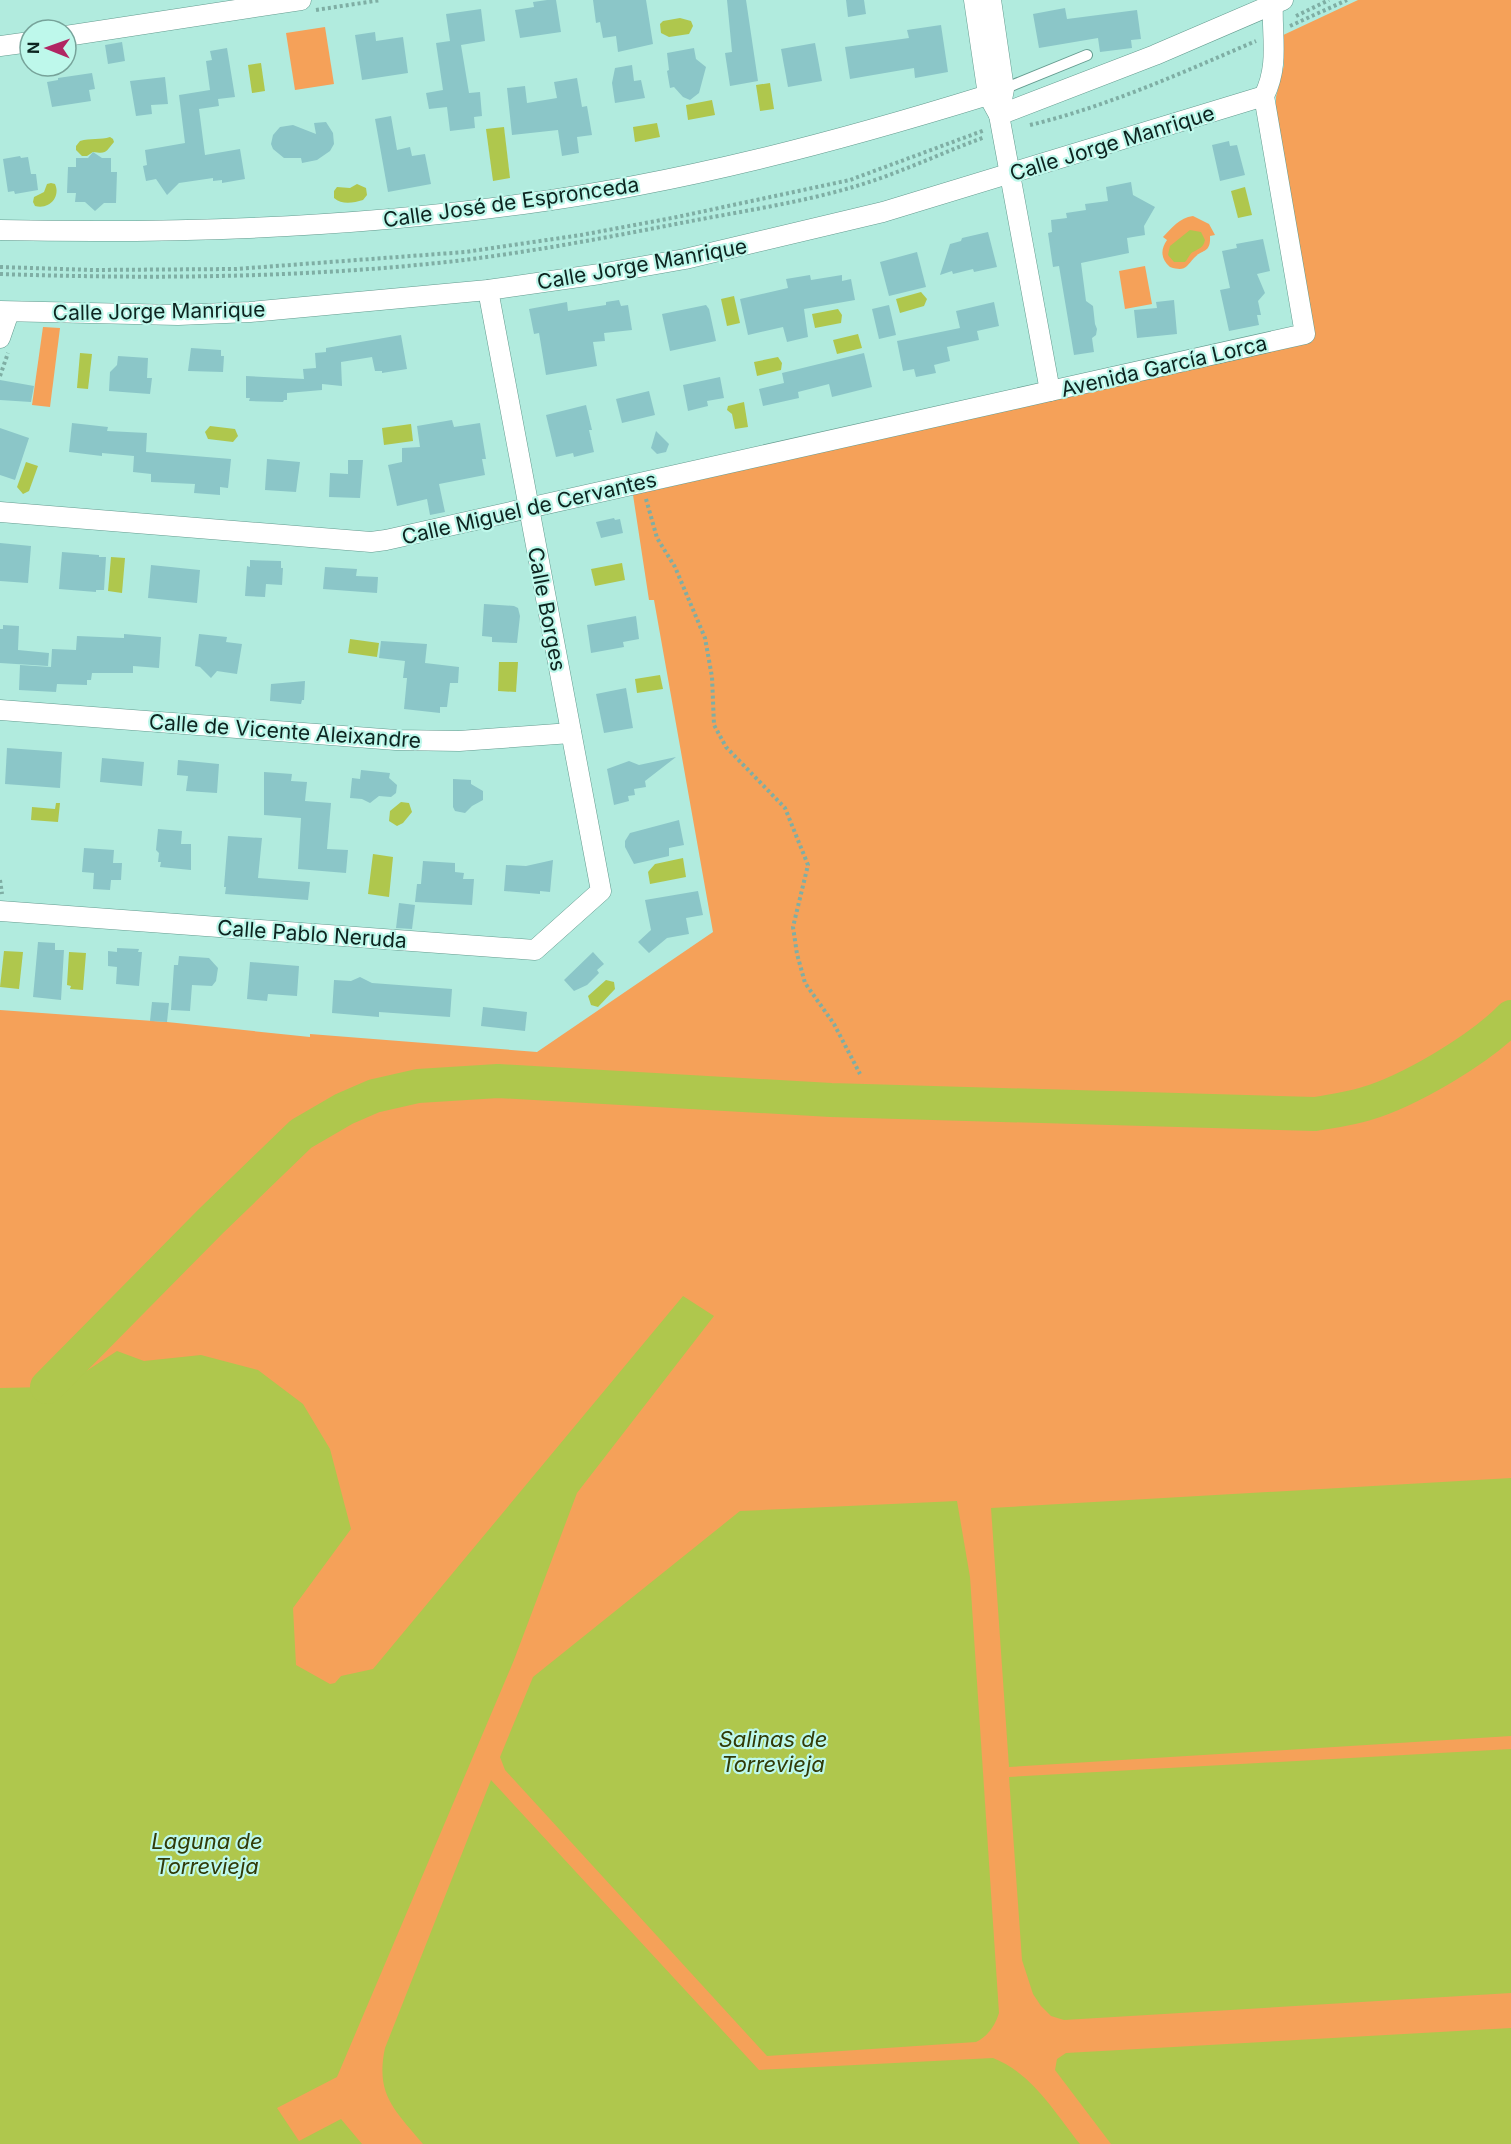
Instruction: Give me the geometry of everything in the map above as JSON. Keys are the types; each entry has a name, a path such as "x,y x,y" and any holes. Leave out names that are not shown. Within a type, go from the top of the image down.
{"street":[{"path":"78,34 301,0"},
{"name":"Avenida García Lorca","path":"974,0 996,92"},
{"name":"Avenida García Lorca","path":"990,0 996,92 994,121 1011,174 1050,391 1305,334 1264,96 1272,78 1275,60 1276,2"},
{"path":"994,121 1276,2"},
{"path":"0,46 18,44"},
{"name":"Calle José de Espronceda","path":"0,230 175,232 259,228 403,219 524,204 645,184 767,156 885,126 996,92"},
{"name":"Calle Jorge Manrique","path":"5,312 178,315 250,312 488,290 600,274 685,259 883,212 1264,96"},
{"name":"Calle Borges","path":"488,290 601,891"},
{"path":"5,312 5,342"},
{"name":"Calle Miguel de Cervantes","path":"0,512 371,542 1050,391"},
{"name":"Calle de Vicente Aleixandre","path":"0,710 396,740 459,741 571,733"},
{"name":"Calle Pablo Neruda","path":"0,911 536,951 601,891"}],"lane":[{"path":"996,92 1087,55"}],"path":[{"path":"0,267 93,270 236,269 465,252 581,235 850,180 994,121"},
{"path":"0,376 5,342"},
{"path":"642,483 657,538 675,567 705,638 712,677 714,725 726,747 785,808 808,865 793,927 797,954 806,983 834,1024 860,1074"}],"shaded area":[{"path":"1358,0 1511,0 1511,2144 0,2144 0,1010 167,1022 310,1037 310,1034 537,1052 713,932 654,600 649,600 633,495 1313,341 1276,115 1276,97 1284,65 1279,37"},
{"path":"325,27 334,84 295,90 286,33"},
{"path":"1193,216 1209,224 1215,235 1210,236 1209,246 1185,268 1170,267 1163,258 1162,251 1167,240 1163,237 1180,221"},
{"path":"1145,266 1152,304 1125,309 1119,271"},
{"path":"43,327 60,328 50,407 32,405"}],"water":[{"path":"680,18 691,21 693,26 689,34 669,37 661,33 660,24 663,21"},
{"path":"261,63 265,91 252,93 248,65"},
{"path":"770,83 774,109 760,111 756,85"},
{"path":"712,100 715,115 688,120 686,105"},
{"path":"657,123 660,137 635,142 633,127"},
{"path":"504,127 510,178 493,181 486,129"},
{"path":"110,137 114,142 104,152 93,152 82,156 76,150 80,141"},
{"path":"47,184 55,184 55,198 45,206 35,206 34,197 44,192"},
{"path":"357,184 366,188 367,195 363,200 352,203 334,198 334,191 337,187 350,188"},
{"path":"1245,187 1252,215 1238,218 1231,191"},
{"path":"1190,230 1201,232 1205,240 1203,245 1185,262 1174,262 1168,255 1170,246"},
{"path":"921,292 927,299 924,306 900,313 896,299"},
{"path":"734,296 740,323 727,326 721,299"},
{"path":"838,309 842,315 841,323 815,328 812,314"},
{"path":"858,334 862,348 837,354 833,340"},
{"path":"80,353 92,354 88,389 77,388"},
{"path":"778,357 782,363 781,370 757,376 754,362"},
{"path":"744,402 748,427 735,429 732,414 727,410 728,406"},
{"path":"411,424 413,441 384,445 382,428"},
{"path":"210,426 235,429 238,436 233,442 208,439 205,432"},
{"path":"26,462 38,466 29,491 23,494 17,487"},
{"path":"111,557 125,558 122,593 108,591"},
{"path":"622,563 625,580 595,586 591,569"},
{"path":"350,639 379,643 377,657 348,653"},
{"path":"499,662 518,662 516,692 498,691"},
{"path":"660,675 663,689 637,693 635,679"},
{"path":"401,802 409,803 412,812 403,823 397,826 389,821 390,811"},
{"path":"56,803 60,803 58,822 31,820 32,807 55,809"},
{"path":"373,854 393,857 389,897 368,894"},
{"path":"683,858 686,877 650,884 648,872 655,864"},
{"path":"4,951 23,952 19,989 0,987"},
{"path":"69,952 86,953 83,990 70,989 71,986 67,985"},
{"path":"606,980 614,982 615,989 598,1007 591,1005 588,996"},
{"name":"Laguna de Torrevieja","path":"683,1296 714,1316 577,1493 514,1660 337,2077 277,2108 299,2141 341,2119 362,2144 0,2144 0,1388 47,1387 71,1381 117,1351 144,1361 201,1355 258,1370 303,1404 330,1449 351,1529 293,1608 296,1665 330,1684 335,1683 341,1676 373,1669"},
{"path":"1511,1478 1511,1736 1009,1767 991,1508"},
{"name":"Salinas de Torrevieja","path":"957,1501 970,1577 999,2013 990,2030 976,2042 767,2056 505,1770 500,1757 533,1677 740,1511"},
{"path":"1511,1749 1511,1993 1064,2020 1051,2016 1033,1994 1022,1960 1009,1777"},
{"path":"491,1780 759,2070 993,2058 1020,2073 1042,2095 1080,2144 423,2144 396,2111 385,2090 383,2064 385,2048"},
{"path":"1511,2028 1511,2144 1111,2144 1055,2070 1057,2059 1066,2053"}],"building":[{"path":"556,0 561,32 520,38 515,10 534,7 533,2"},
{"path":"593,0 646,0 653,44 618,52 616,36 603,38 600,22 596,23"},
{"path":"727,0 746,0 758,81 730,86 725,53 732,52"},
{"path":"846,0 864,0 866,14 848,17"},
{"path":"1065,8 1067,19 1137,10 1141,39 1131,40 1132,48 1100,52 1098,38 1039,48 1033,14"},
{"path":"481,9 485,41 461,45 469,93 480,92 482,116 474,117 475,128 450,131 447,107 429,109 426,93 443,90 436,43 450,41 446,14"},
{"path":"941,25 948,72 915,78 914,68 850,79 845,47 909,38 907,30"},
{"path":"375,32 376,41 403,37 408,73 362,80 355,35"},
{"path":"122,42 125,61 108,64 105,45"},
{"path":"815,43 822,81 788,87 781,49"},
{"path":"227,48 235,97 218,99 219,106 199,109 205,155 240,149 245,179 222,183 222,180 213,181 213,178 179,183 167,195 156,179 146,181 143,166 147,165 145,150 185,143 179,95 210,90 206,61 212,60 210,51"},
{"path":"694,48 696,59 706,67 699,93 690,100 683,97 674,87 670,88 667,53"},
{"path":"632,65 634,81 641,80 645,98 615,103 612,83 615,68"},
{"path":"92,73 95,89 89,90 91,101 52,107 47,82 58,80 58,78 78,78 78,75"},
{"path":"165,77 168,104 151,105 152,114 136,116 130,81"},
{"path":"577,78 582,107 587,106 592,135 577,137 579,153 562,156 558,130 512,135 507,88 525,86 527,103 557,98 554,82"},
{"path":"391,116 397,150 410,147 412,156 425,154 431,184 388,192 375,119"},
{"path":"326,122 333,133 334,144 330,151 317,160 302,163 301,158 284,158 273,149 271,144 273,135 280,127 293,125 316,134 314,123"},
{"path":"1229,141 1230,146 1237,145 1245,175 1220,181 1212,145"},
{"path":"93,152 102,158 111,158 111,172 117,172 116,203 104,203 95,211 85,202 75,202 76,193 67,193 68,167 76,167 76,158 88,158"},
{"path":"20,156 21,158 28,157 31,174 36,174 38,190 15,194 14,191 8,192 3,159"},
{"path":"1131,182 1133,195 1155,207 1144,226 1145,235 1127,238 1129,253 1081,263 1086,301 1093,306 1097,329 1096,335 1092,338 1094,352 1074,355 1059,266 1053,267 1048,233 1052,232 1051,220 1067,218 1066,213 1086,210 1085,204 1108,201 1106,187"},
{"path":"988,232 997,267 953,274 952,271 940,275 950,244 961,241 962,238"},
{"path":"1263,239 1270,271 1257,274 1265,293 1258,301 1261,315 1257,315 1259,325 1229,331 1220,290 1230,288 1222,251 1237,248 1236,244"},
{"path":"917,252 926,287 889,296 880,262"},
{"path":"810,275 811,280 842,275 842,281 851,279 855,300 804,309 808,337 787,342 783,327 748,335 740,299 788,288 786,279"},
{"path":"619,300 621,306 628,305 632,330 604,333 605,341 593,342 597,366 546,375 539,333 534,334 529,309 567,302 568,311 606,305 606,302"},
{"path":"1174,300 1177,334 1137,338 1134,310 1157,308 1156,302"},
{"path":"994,302 999,326 977,331 979,340 947,347 950,361 934,365 936,373 916,377 914,369 903,371 897,341 960,328 956,311"},
{"path":"706,305 709,309 716,341 670,351 662,314"},
{"path":"889,305 896,335 879,339 872,309"},
{"path":"401,335 407,369 382,373 382,371 375,371 372,357 341,362 342,386 322,384 322,390 287,393 287,400 283,402 249,401 250,398 246,398 246,376 304,379 303,369 316,368 315,353 326,352 326,348"},
{"path":"191,348 221,350 221,356 224,356 223,372 188,371"},
{"path":"864,353 872,387 832,397 829,384 798,392 799,398 763,406 759,389 784,383 782,373"},
{"path":"118,356 148,358 147,378 152,378 150,394 109,391 110,372 117,365"},
{"path":"720,377 724,398 707,401 708,406 688,411 683,385"},
{"path":"0,380 34,386 31,402 0,400"},
{"path":"649,391 655,415 622,423 616,399"},
{"path":"586,405 594,452 574,457 573,453 556,457 546,415"},
{"path":"452,420 454,427 480,423 486,459 482,459 485,475 439,484 445,512 430,515 427,499 397,506 388,465 402,462 402,448 420,447 417,426"},
{"path":"72,423 108,427 107,431 147,433 146,452 231,459 228,488 220,487 220,495 194,493 195,484 151,482 151,474 133,472 134,456 102,453 102,456 69,452"},
{"path":"0,428 29,438 15,480 0,475"},
{"path":"656,431 669,444 666,452 657,454 651,448"},
{"path":"267,459 300,462 296,492 265,490"},
{"path":"348,460 363,460 360,498 329,497 330,473 348,474"},
{"path":"614,518 615,520 620,519 623,533 601,538 596,522"},
{"path":"0,543 31,546 28,583 0,581"},
{"path":"62,552 106,557 104,590 96,590 96,592 59,589"},
{"path":"250,560 281,561 282,585 266,584 265,597 245,596 247,566 250,567"},
{"path":"151,565 200,570 197,603 148,598"},
{"path":"325,567 357,569 356,576 378,577 377,593 323,589"},
{"path":"484,604 518,608 520,616 517,643 492,642 492,637 482,636"},
{"path":"636,616 639,639 623,642 624,647 591,653 587,625"},
{"path":"3,625 19,626 18,650 49,653 48,666 0,663 0,629 3,629"},
{"path":"124,634 161,637 159,668 133,666 133,673 92,673 91,680 87,680 87,685 57,684 56,692 19,690 20,665 51,667 52,649 76,650 77,636 124,638"},
{"path":"199,634 227,637 226,642 242,644 237,674 217,671 211,678 200,667 195,666"},
{"path":"381,641 427,644 425,663 459,667 458,683 450,683 447,707 440,707 440,713 404,709 407,678 403,678 405,661 379,658"},
{"path":"305,681 304,700 301,704 270,701 271,684"},
{"path":"626,688 633,728 604,733 596,694"},
{"path":"7,748 62,752 60,788 5,784"},
{"path":"676,757 645,781 646,787 634,789 635,795 628,796 629,801 614,805 607,769 629,761 639,765"},
{"path":"102,758 144,762 142,786 100,782"},
{"path":"178,760 219,764 217,793 186,791 188,776 177,775"},
{"path":"361,770 390,773 389,778 397,785 396,793 391,797 379,796 370,803 362,799 350,798 352,778 360,779"},
{"path":"264,772 292,774 291,781 307,782 305,801 331,803 327,849 348,850 346,873 298,869 301,818 264,815"},
{"path":"453,779 471,780 471,784 483,791 483,800 465,813 455,811"},
{"path":"679,820 684,845 669,848 669,856 634,864 625,847 625,841 630,833"},
{"path":"158,829 182,831 181,844 191,844 191,870 160,867 159,853 156,850"},
{"path":"228,836 262,838 258,878 310,882 308,900 225,894"},
{"path":"84,848 114,850 113,863 122,863 121,880 111,880 110,890 93,889 94,873 82,872"},
{"path":"553,860 550,892 540,891 540,894 504,891 506,865 526,866"},
{"path":"423,861 455,863 455,872 464,873 463,879 474,879 472,905 415,902 417,884 421,884"},
{"path":"698,891 703,915 686,918 689,934 667,938 649,953 638,942 651,930 645,900"},
{"path":"399,903 415,905 412,929 396,928"},
{"path":"38,942 55,943 55,950 64,950 61,1000 33,997"},
{"path":"117,948 139,949 138,952 142,952 139,986 116,984 117,967 108,966 108,951 117,952"},
{"path":"593,952 604,964 587,985 574,991 564,980"},
{"path":"179,956 209,958 218,968 216,981 212,986 192,985 190,1011 171,1010 174,965 178,965"},
{"path":"250,962 299,966 297,996 268,994 267,1001 247,999"},
{"path":"360,977 372,983 452,989 450,1017 379,1012 379,1017 332,1013 334,980 351,981"},
{"path":"152,1002 169,1003 167,1022 150,1021"},
{"path":"483,1007 527,1012 525,1031 481,1026"}],"waterway":[{"path":"47,1387 211,1221 301,1134 344,1109 374,1096 418,1086 498,1081 831,1100 1315,1114 1359,1106 1402,1090 1462,1056 1511,1017"}]}
